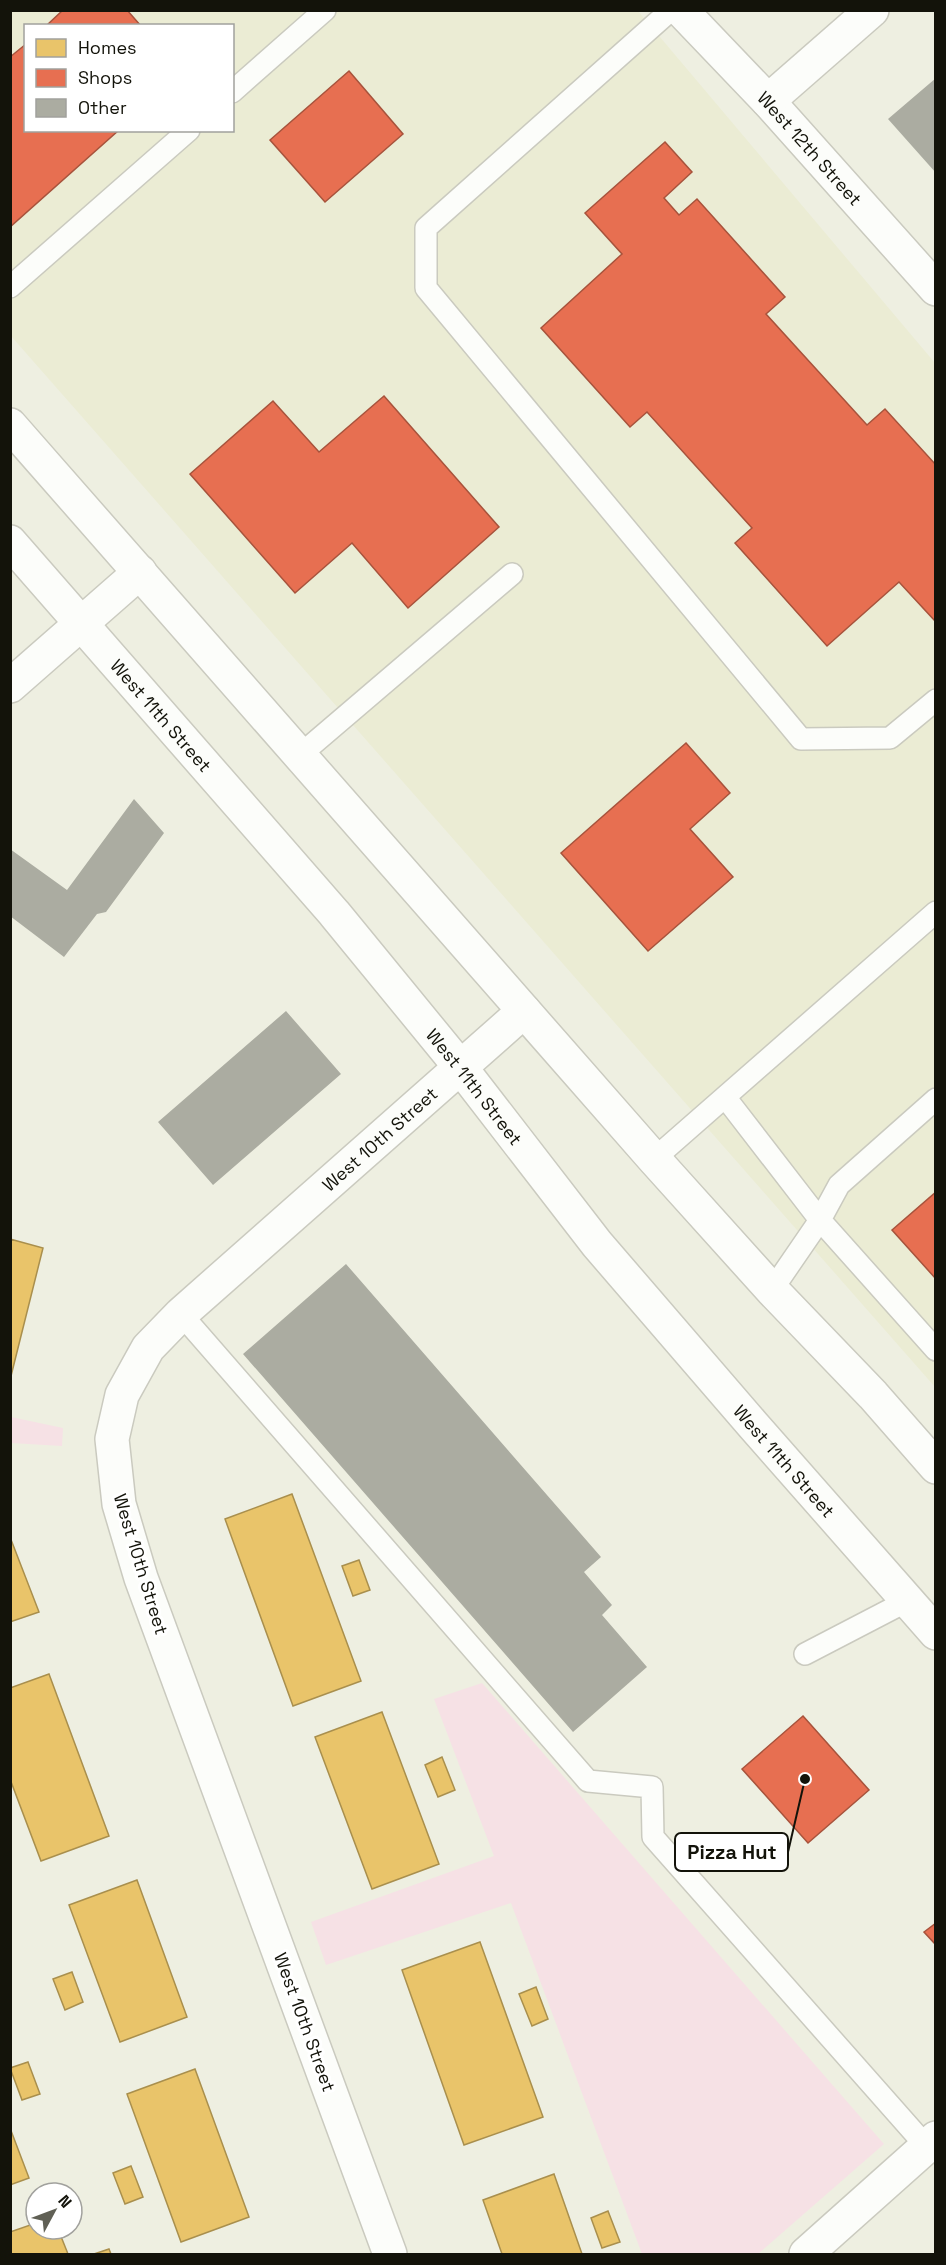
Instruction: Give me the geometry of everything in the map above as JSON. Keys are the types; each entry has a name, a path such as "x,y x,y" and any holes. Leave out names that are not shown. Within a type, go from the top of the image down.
{"main road":[{"name":"West 12th Street","path":"681,10 768,101 936,290"},
{"path":"768,101 872,10"},
{"path":"10,425 654,1159 772,1290 873,1395 936,1467"},
{"name":"West 11th Street","path":"10,542 334,913 460,1068 597,1244 936,1633"},
{"path":"10,686 140,572"},
{"name":"West 10th Street","path":"390,2254 141,1578 119,1504 112,1439 122,1395 148,1348 182,1314 524,1011"},
{"path":"806,2254 931,2142"}],"lane":[{"path":"234,90 325,10"},
{"path":"670,10 426,228 426,288 801,739 890,738 936,700"},
{"path":"10,287 187,132"},
{"path":"300,755 512,574"},
{"path":"654,1159 936,912"},
{"path":"725,1097 820,1220 936,1350"},
{"path":"772,1290 820,1220 839,1185 936,1099"},
{"path":"182,1314 588,1780 652,1787 653,1837 931,2142"},
{"path":"805,1654 907,1601"}],"shaded area":[{"path":"10,11 638,11 935,363 935,1387 11,336"},
{"path":"11,1417 63,1428 62,1446 11,1443"},
{"path":"482,1683 884,2144 758,2254 642,2254 511,1903 326,1965 311,1922 494,1856 434,1699"}],"building: Homes":[{"path":"10,1239 43,1248 10,1380"},
{"path":"292,1494 361,1681 293,1706 225,1519"},
{"path":"10,1537 39,1612 10,1622"},
{"path":"359,1560 370,1590 353,1596 342,1566"},
{"path":"49,1674 109,1836 41,1861 10,1779 10,1688"},
{"path":"382,1712 439,1864 372,1889 315,1737"},
{"path":"442,1757 455,1790 438,1797 425,1765"},
{"path":"137,1880 187,2017 120,2042 69,1905"},
{"path":"480,1942 543,2117 464,2145 402,1970"},
{"path":"72,1972 83,2002 65,2010 53,1979"},
{"path":"536,1987 548,2019 532,2026 519,1994"},
{"path":"28,2062 40,2094 22,2100 10,2068"},
{"path":"195,2069 249,2217 181,2242 127,2094"},
{"path":"10,2128 29,2178 10,2185"},
{"path":"131,2166 143,2197 125,2204 113,2173"},
{"path":"554,2174 582,2254 502,2254 483,2200"},
{"path":"608,2211 620,2242 602,2248 591,2218"},
{"path":"24,2227 24,2241 63,2241 68,2254 10,2254 10,2232"},
{"path":"109,2249 111,2254 94,2254"}],"building: Shops":[{"path":"63,10 127,10 139,24 48,24"},
{"path":"24,46 24,132 117,132 10,227 10,57"},
{"path":"349,71 403,134 325,202 270,140"},
{"path":"665,142 692,172 664,198 679,215 697,199 785,297 766,314 867,425 885,409 936,465 936,622 899,582 827,646 735,543 752,528 647,412 630,427 541,328 622,254 585,213"},
{"path":"384,396 499,527 408,608 352,543 295,593 190,474 273,401 319,452"},
{"path":"686,743 730,793 690,829 733,877 648,951 561,853"},
{"path":"936,1192 936,1279 892,1230"},
{"path":"803,1716 869,1790 808,1843 742,1769"},
{"path":"936,1923 936,1945 924,1932"}],"building: Other":[{"path":"936,78 936,173 888,119"},
{"path":"134,799 164,833 106,912 97,914 64,957 10,916 10,849 67,890"},
{"path":"286,1011 341,1074 213,1185 158,1122"},
{"path":"346,1264 601,1557 584,1572 612,1605 602,1615 647,1667 573,1732 243,1354"}],"place":[{"name":"Pizza Hut","path":"805,1779"}]}
